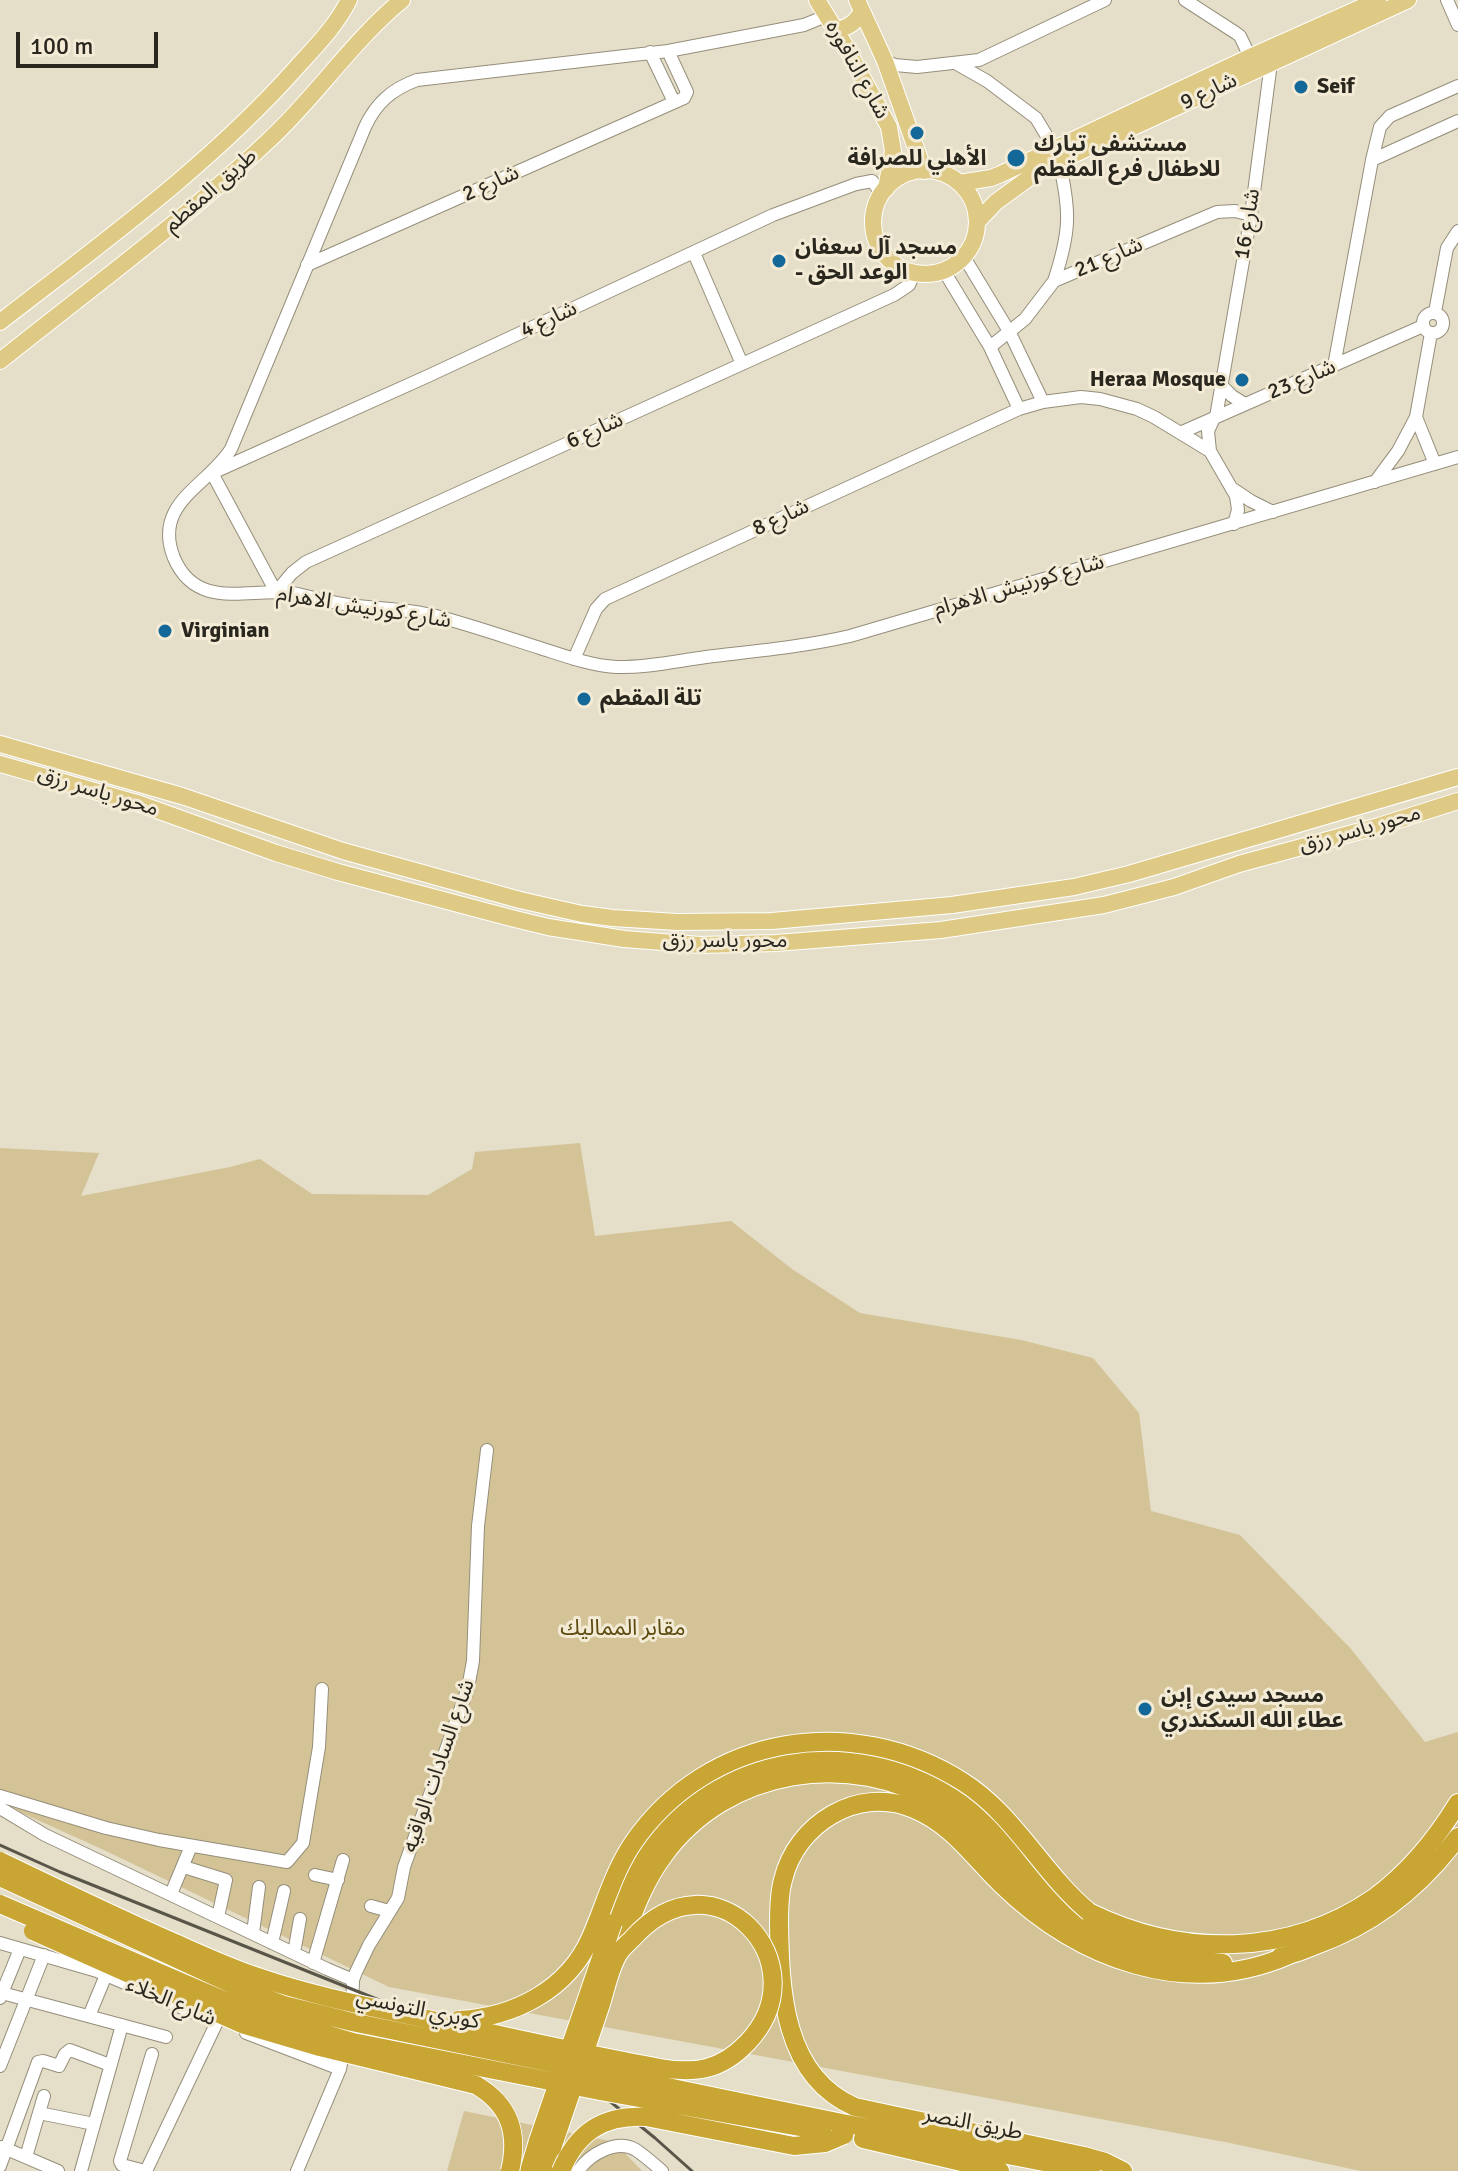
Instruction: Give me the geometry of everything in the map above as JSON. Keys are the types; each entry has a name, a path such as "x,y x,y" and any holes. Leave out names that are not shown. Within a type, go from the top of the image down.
{"highway":[{"path":"428,2019 483,2018 512,2010 543,1994 581,1955 624,1858 656,1815 683,1790 714,1770 745,1756 792,1744 826,1741 878,1747 912,1756 964,1782 993,1805 1062,1887 1089,1912"},
{"path":"545,2171 545,2144 613,1923 631,1879 655,1841 684,1811 737,1777 777,1764 815,1757 855,1759 910,1772 946,1790 984,1819 1054,1893 1076,1907 1137,1932 1200,1945 1238,1944 1275,1938 1321,1925 1359,1907 1458,1837"},
{"path":"529,2171 545,2144 651,1873 674,1841 694,1822 729,1797 758,1784 789,1776 836,1773 884,1780 917,1791 942,1805 977,1833 1020,1881 1046,1903 1081,1926 1111,1940 1143,1952 1207,1961 1250,1962 1289,1955"},
{"path":"1123,2171 1084,2156 855,2107 842,2102 822,2085 799,2055 793,2041 782,1978 779,1911 782,1882 801,1840 818,1823 849,1806 883,1802 903,1805 945,1827 999,1882 1041,1918 1075,1941 1102,1954 1149,1968 1188,1973 1267,1965 1333,1939 1375,1918 1406,1895 1437,1850 1458,1803"},
{"path":"0,1861 106,1913 255,1976 315,1995 626,2062 691,2071 712,2067 739,2051 753,2037 770,2005 772,1969 767,1952 758,1936 745,1923 715,1907 697,1904 668,1910 647,1923 618,1954"},
{"name":"كوبري التونسي","path":"0,1877 284,2005 846,2129"},
{"name":"كوبري التونسي","path":"0,1904 246,2010 353,2042 600,2091 846,2129"},
{"path":"0,1910 39,1934 242,2024 320,2047 476,2085 489,2092 507,2115 514,2144 510,2171"},
{"path":"561,2171 576,2143 588,2132 615,2119 630,2116 794,2146 825,2143 846,2129"},
{"name":"طريق النصر","path":"846,2129 1000,2171"},
{"name":"طريق النصر","path":"846,2129 1091,2171"}],"main road":[{"name":"طريق المقطم","path":"0,322 166,192 223,142 280,86 334,25 349,0"},
{"name":"طريق المقطم","path":"0,361 169,228 237,170 305,105 377,23 402,0"},
{"name":"شارع 9","path":"977,222 996,202 1056,155 1250,57 1378,0"},
{"name":"شارع 9","path":"959,183 991,178 1056,155 1271,63 1408,0"},
{"path":"824,10 849,26 854,22 860,5"},
{"name":"شارع النافوره","path":"860,5 885,61 924,171"},
{"name":"شارع النافوره","path":"824,10 889,127 893,151 884,192"},
{"path":"915,171 924,171 939,172 959,183 971,197 977,222 975,237 964,257 934,274 914,273 895,265 877,242 873,223 877,203 884,192 899,178 915,171"},
{"name":"محور ياسر رزق","path":"0,744 182,796 343,851 520,900 582,914 677,922 772,921 952,905 1074,887 1129,874 1458,777"},
{"name":"محور ياسر رزق","path":"0,764 140,804 317,866 511,918 624,939 700,945 776,943 941,930 1104,905 1458,801"}],"street":[{"path":"885,61 906,67 957,64 990,56 1105,0"},
{"path":"1185,0 1240,36 1250,57"},
{"path":"1447,0 1458,25"},
{"name":"شارع كورنيش الاهرام","path":"824,10 804,25 668,51 428,78 394,90 385,97 370,116 231,449 212,473 188,492 175,511 171,522 171,545 179,567 194,584 227,595 276,592 433,615 574,659 633,667 803,646 850,636 1458,457"},
{"path":"650,52 674,102 684,98 687,92 668,51"},
{"name":"شارع 16","path":"1215,417 1251,215 1271,63"},
{"path":"957,64 987,81 1036,118 1056,155 1068,208 1068,234 1054,281"},
{"path":"1334,366 1380,127 1390,116 1458,86"},
{"name":"شارع 2","path":"307,265 674,102"},
{"path":"1372,160 1458,121"},
{"name":"شارع 4","path":"212,473 436,373 773,215 856,184 872,181 884,192"},
{"name":"شارع 21","path":"990,347 1032,312 1054,281 1217,212 1235,211 1251,215"},
{"path":"1375,482 1398,451 1416,417 1427,330 1437,332 1442,328 1439,316 1447,248 1458,231"},
{"path":"694,253 742,364"},
{"path":"964,257 1010,333 1043,402"},
{"path":"944,271 990,347 1019,409 1071,398 1100,399 1137,409 1210,451"},
{"name":"شارع 6","path":"276,592 306,562 894,295 909,285 914,273"},
{"path":"1439,316 1458,316"},
{"name":"شارع 23","path":"1180,433 1334,366 1427,330"},
{"path":"1221,385 1245,404"},
{"name":"شارع 8","path":"574,659 596,609 605,599 1019,409"},
{"path":"1215,417 1208,431 1210,451 1238,503 1234,524"},
{"path":"1416,417 1435,464"},
{"path":"212,473 276,592"},
{"path":"1233,489 1273,512"},
{"name":"شارع السادات الواقيه","path":"297,2171 340,2069 352,2011 353,1980 400,1891 404,1867 468,1688 473,1661 478,1526 487,1450"},
{"path":"0,1796 106,1828 284,1862 290,1860 303,1843 319,1747 322,1689"},
{"path":"0,1808 45,1835 353,1980"},
{"path":"171,1894 191,1846"},
{"path":"313,1963 343,1860"},
{"path":"184,1867 226,1879 218,1917"},
{"path":"315,1875 350,1889"},
{"path":"253,1933 259,1887"},
{"path":"272,1943 284,1891"},
{"path":"371,1906 389,1911"},
{"path":"294,1953 300,1919"},
{"name":"شارع الخلاء","path":"0,1943 106,1975 340,2069"},
{"path":"1,1995 20,1949"},
{"path":"1,2063 44,1955"},
{"path":"89,2016 106,1975"},
{"name":"شارع الخلاء","path":"1,1995 166,2037"},
{"path":"152,2054 120,2161 122,2165 146,2171 217,2022"},
{"path":"81,2171 122,2025"},
{"path":"0,2166 3,2148 38,2062 58,2066 70,2050 110,2065"},
{"path":"31,2163 44,2096"},
{"path":"39,2113 94,2124"},
{"path":"578,2171 586,2160 600,2151 616,2147 633,2148 662,2171"},
{"path":"3,2148 31,2163 58,2171"}],"green space":[{"name":"مقابر المماليك","path":"580,1143 595,1236 731,1221 792,1269 860,1313 1021,1340 1093,1358 1139,1413 1151,1511 1240,1535 1351,1649 1425,1742 1458,1732 1458,2171 1361,2171 1230,2143 389,1987 0,1803 0,1148 99,1153 81,1196 260,1159 312,1194 428,1195 472,1169 475,1152"},
{"path":"464,2111 614,2142 642,2171 447,2171"}],"railway":[{"path":"0,1845 389,2004 532,2038 692,2171"}],"place":[{"name":"Seif","path":"1301,87"},
{"name":"الأهلي للصرافة","path":"917,133"},
{"name":"مستشفى تبارك للاطفال فرع المقطم","path":"1016,158"},
{"name":"مسجد آل سعفان - الوعد الحق","path":"779,261"},
{"name":"Heraa Mosque","path":"1242,380"},
{"name":"Virginian","path":"165,631"},
{"name":"تلة المقطم","path":"584,699"},
{"name":"مسجد سيدى إبن عطاء الله السكندري","path":"1145,1709"}]}
